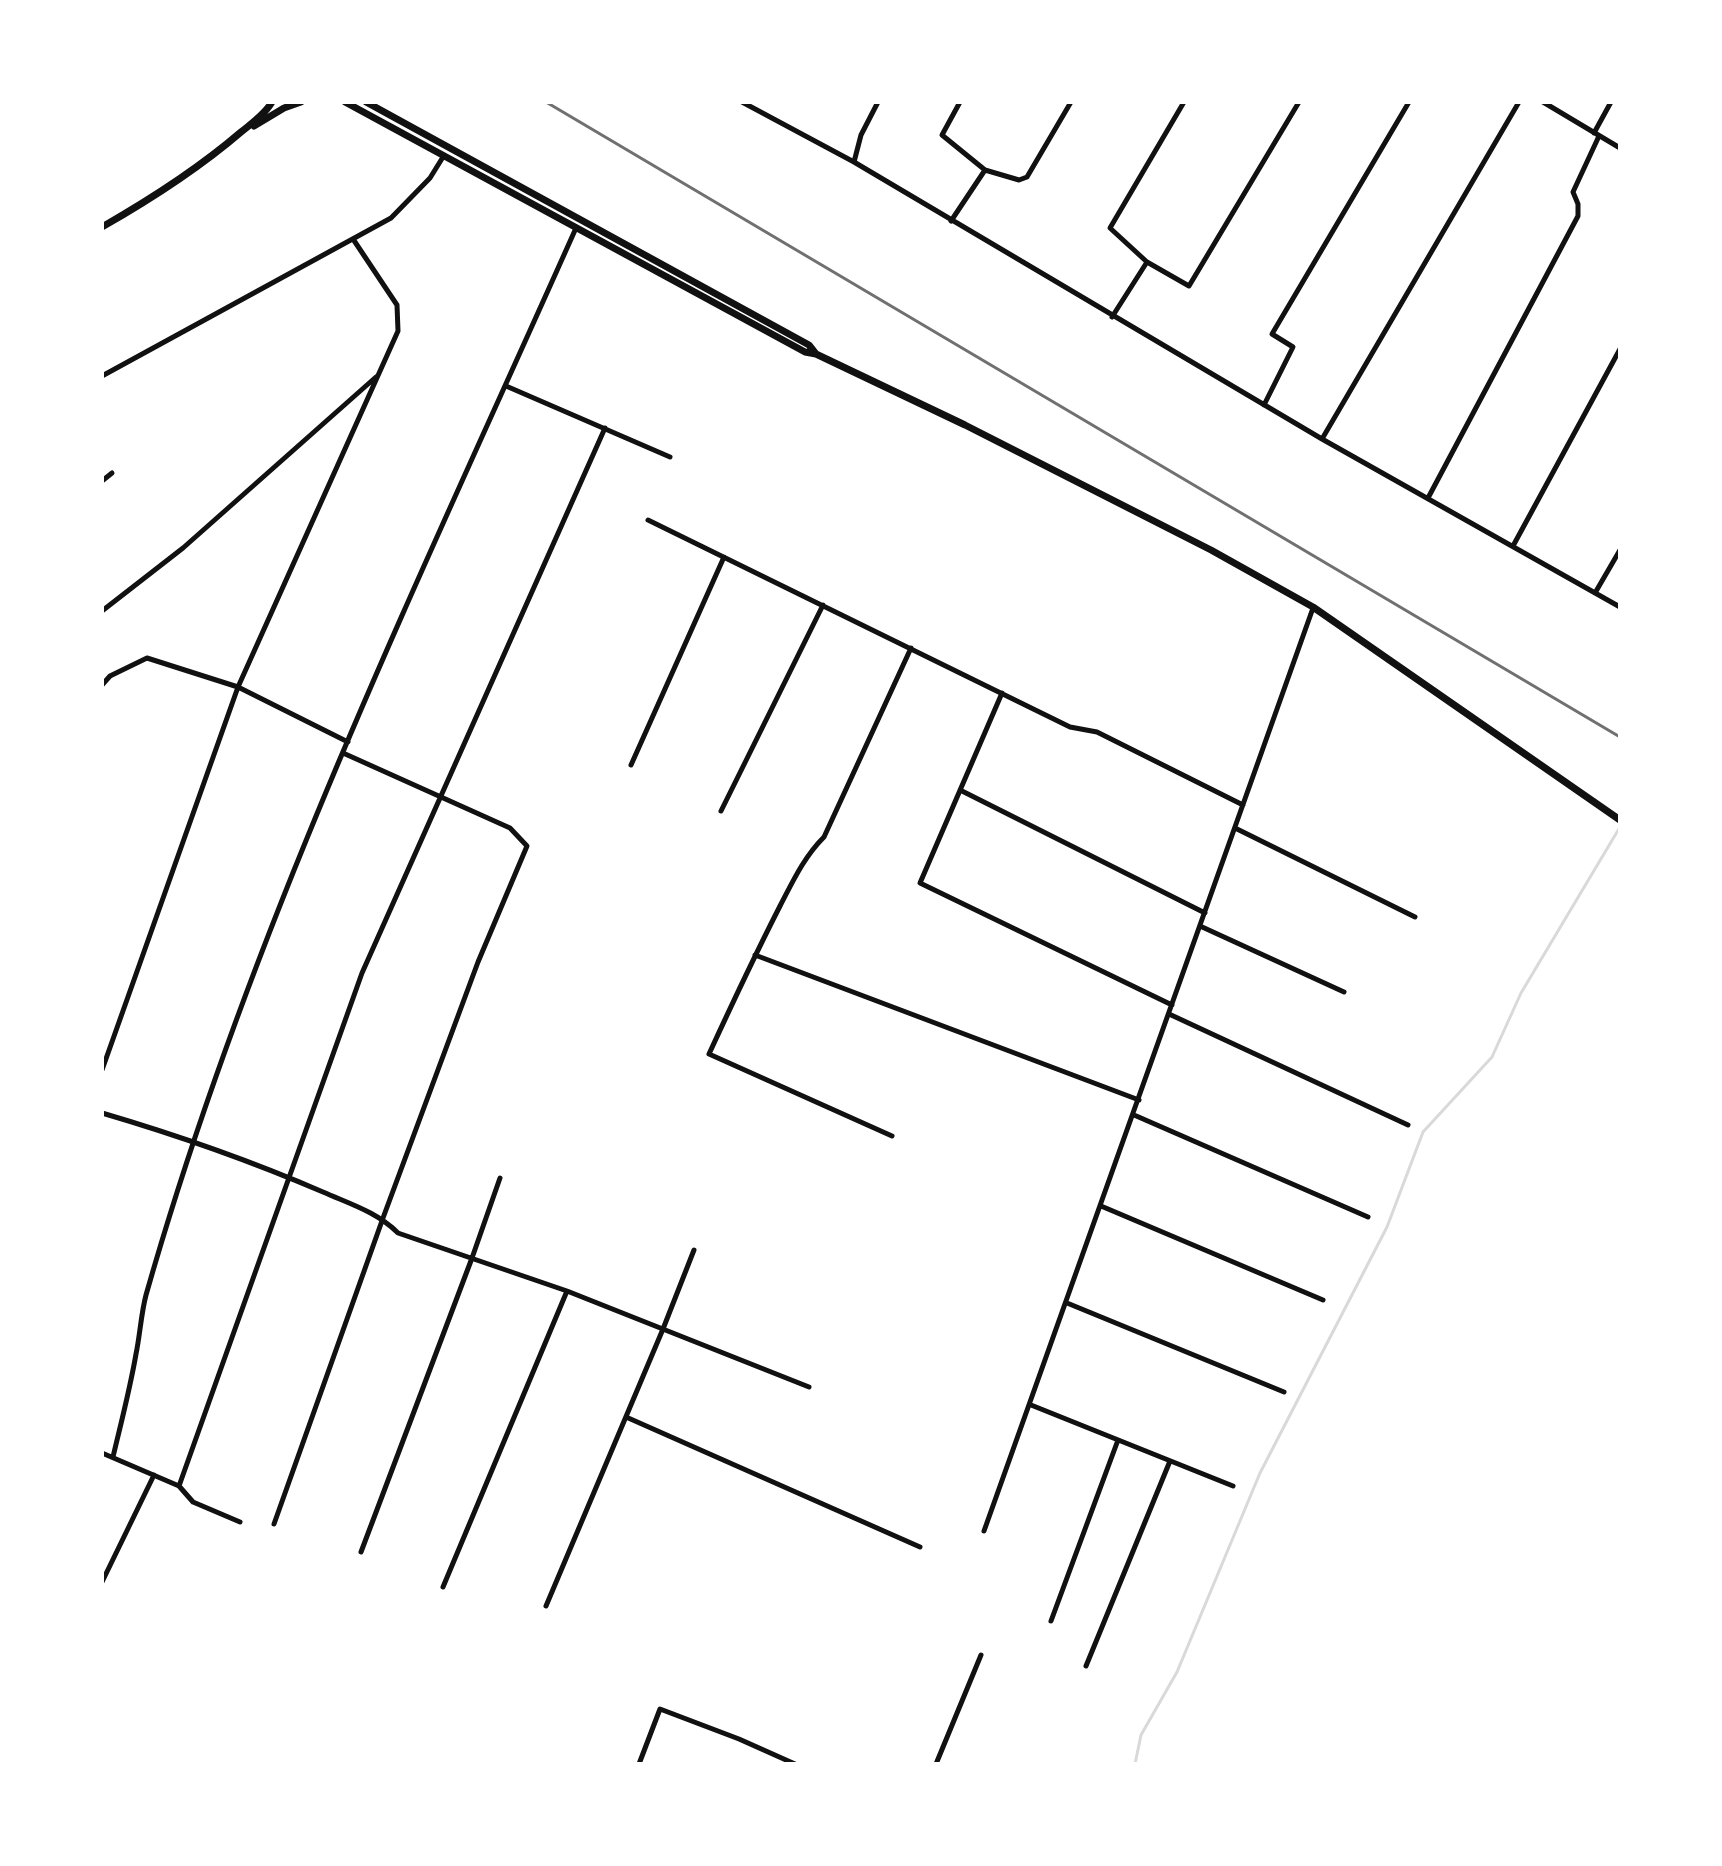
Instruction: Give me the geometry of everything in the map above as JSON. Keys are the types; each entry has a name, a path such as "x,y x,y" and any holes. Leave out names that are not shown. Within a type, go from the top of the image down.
{"main road":[{"path":"102,227 162,193 232,140 272,102"},
{"path":"232,140 284,108 301,102"},
{"path":"345,102 805,352 816,354 1006,446 1211,550 1313,607 1620,820"},
{"path":"366,102 809,345 816,354"}],"street":[{"path":"742,102 854,162 1322,439 1620,607"},
{"path":"854,162 861,135 878,102"},
{"path":"960,102 942,135 985,170 1019,180 1027,177 1071,102"},
{"path":"1184,102 1110,228 1147,262 1189,286 1299,102"},
{"path":"1264,405 1293,347 1272,334 1409,102"},
{"path":"1322,439 1519,102"},
{"path":"1428,498 1578,216 1578,204 1573,192 1611,102"},
{"path":"1545,103 1620,148"},
{"path":"102,376 391,218 430,178 443,157"},
{"path":"951,221 985,170"},
{"path":"113,1457 145,1300 193,1142 295,869 343,753 576,227"},
{"path":"102,1070 238,687 398,331 397,305 353,239"},
{"path":"1112,317 1147,262"},
{"path":"1513,546 1620,349"},
{"path":"102,611 183,548 379,374"},
{"path":"506,386 670,457"},
{"path":"179,1486 362,973 605,428"},
{"path":"102,481 112,473"},
{"path":"648,520 1070,727 1097,732 1243,805"},
{"path":"1595,593 1620,550"},
{"path":"631,765 724,557"},
{"path":"721,811 823,605"},
{"path":"984,1531 1313,607"},
{"path":"892,1136 709,1054 755,955 806,858 824,837 911,648"},
{"path":"102,685 110,676 147,658 238,687 348,742"},
{"path":"1002,693 920,883 1172,1005"},
{"path":"274,1524 478,962 527,846 510,828 343,753"},
{"path":"960,790 1205,913"},
{"path":"1235,828 1415,917"},
{"path":"1200,926 1344,992"},
{"path":"755,955 1139,1100"},
{"path":"1169,1014 1408,1125"},
{"path":"102,1113 193,1142 290,1179 383,1218 398,1233 567,1291 809,1387"},
{"path":"1134,1115 1368,1217"},
{"path":"361,1552 500,1178"},
{"path":"1101,1206 1323,1300"},
{"path":"546,1606 694,1250"},
{"path":"443,1587 567,1291"},
{"path":"1067,1303 1284,1392"},
{"path":"1031,1405 1233,1486"},
{"path":"626,1417 920,1547"},
{"path":"1051,1621 1118,1440"},
{"path":"102,1453 179,1486 193,1502 240,1522"},
{"path":"1086,1666 1170,1461"},
{"path":"102,1582 154,1475"},
{"path":"936,1764 981,1655"},
{"path":"639,1764 660,1709 794,1764"}],"waterway":[{"path":"1135,1764 1141,1735 1177,1672 1260,1473 1387,1227 1423,1132 1492,1057 1521,993 1620,827"}],"railway":[{"path":"546,102 1620,737"}]}
